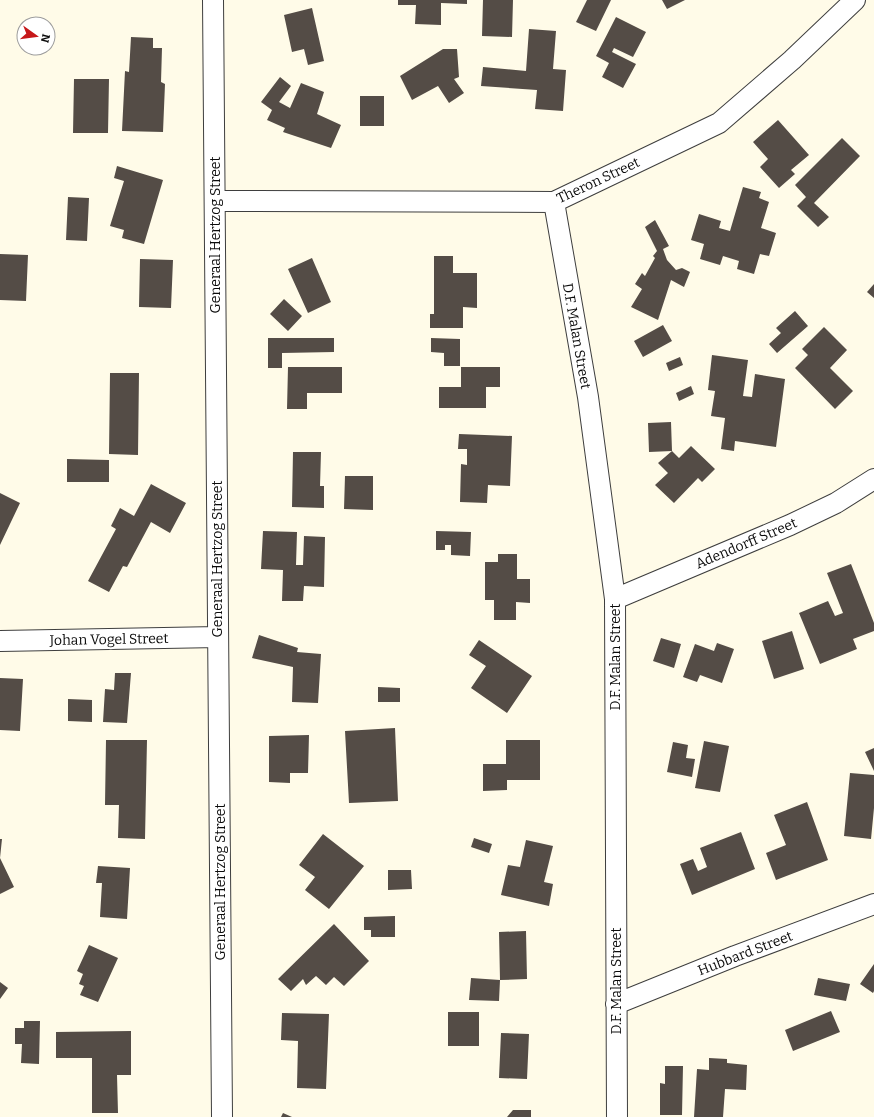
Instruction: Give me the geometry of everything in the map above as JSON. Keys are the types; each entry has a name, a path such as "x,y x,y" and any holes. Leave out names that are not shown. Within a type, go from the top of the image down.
{"street":[{"name":"Generaal Hertzog Street","path":"213,0 222,1117"},
{"name":"Theron Street","path":"215,201 554,202 719,123 792,60 854,0"},
{"name":"D.F. Malan Street","path":"554,202 588,397 615,599 617,1117"},
{"name":"Adendorff Street","path":"615,599 790,525 836,503 874,479"},
{"name":"Johan Vogel Street","path":"0,641 218,637"},
{"name":"Hubbard Street","path":"616,1004 734,956 874,904"}],"building":[{"path":"398,0 467,0 467,4 441,3 441,25 415,24 416,5 398,5"},
{"path":"483,0 513,0 512,37 482,36"},
{"path":"587,0 611,0 596,31 576,22"},
{"path":"662,0 685,0 667,9"},
{"path":"312,8 324,61 308,65 304,49 292,52 284,15"},
{"path":"616,17 646,32 633,57 614,48 612,52 636,64 623,88 602,77 609,63 596,56"},
{"path":"529,29 556,31 553,69 566,70 563,111 535,109 537,90 481,86 483,67 526,71"},
{"path":"131,37 153,38 153,48 162,48 161,82 165,84 163,132 122,131 125,71 129,72"},
{"path":"443,49 457,49 459,77 454,79 464,93 449,103 438,86 412,100 400,76"},
{"path":"280,77 291,86 279,102 290,108 301,83 324,92 317,114 341,125 331,148 283,132 285,128 267,120 272,110 261,102"},
{"path":"74,79 109,79 108,133 73,133"},
{"path":"360,96 384,96 384,126 360,126"},
{"path":"778,120 809,155 791,170 795,174 779,188 760,167 768,159 753,142"},
{"path":"842,138 860,156 814,203 829,217 818,227 797,206 806,197 795,185"},
{"path":"117,166 163,180 144,244 122,238 124,230 110,226 124,181 114,178"},
{"path":"743,187 761,192 759,198 769,202 761,228 776,233 769,256 760,254 754,274 737,269 739,261 723,256 720,265 700,259 704,244 691,240 699,214 721,221 719,228 730,231"},
{"path":"68,197 89,198 87,241 66,240"},
{"path":"655,220 669,246 663,249 667,260 676,270 682,268 690,272 684,287 671,280 658,320 631,307 642,289 635,284 642,273 645,276 655,258 653,256 657,251 645,227"},
{"path":"0,254 28,255 26,301 0,300"},
{"path":"434,256 453,256 453,273 477,273 477,308 463,307 463,328 430,328 430,314 434,314"},
{"path":"312,258 331,302 308,313 288,269"},
{"path":"140,259 173,260 171,308 139,307"},
{"path":"874,284 874,298 867,292"},
{"path":"284,299 302,316 288,331 270,314"},
{"path":"795,311 808,326 777,353 769,344 781,333 776,328"},
{"path":"663,325 672,341 643,357 634,341"},
{"path":"824,327 847,350 830,368 853,391 835,409 795,368 808,355 802,349"},
{"path":"268,338 334,338 334,352 282,353 282,368 268,368"},
{"path":"431,338 460,339 460,366 444,366 444,353 431,352"},
{"path":"712,355 748,360 743,396 752,397 755,374 785,379 776,447 735,441 734,451 721,449 725,418 711,416 715,391 708,390"},
{"path":"680,357 683,365 669,371 666,363"},
{"path":"288,367 342,367 342,393 307,393 307,409 287,409"},
{"path":"461,367 500,367 500,387 486,387 486,408 439,408 439,387 461,387"},
{"path":"110,373 139,373 138,455 109,454"},
{"path":"691,386 694,394 679,401 676,393"},
{"path":"671,422 672,451 649,452 648,423"},
{"path":"459,434 512,436 510,486 488,485 487,503 460,502 461,464 467,465 467,449 458,449"},
{"path":"691,446 715,469 702,482 698,478 674,503 655,485 668,473 658,463 672,451 679,458"},
{"path":"293,452 321,452 320,486 324,486 324,508 292,507"},
{"path":"67,459 109,460 109,482 67,482"},
{"path":"345,476 373,476 373,510 344,509"},
{"path":"151,484 186,503 170,533 151,522 127,567 123,566 109,592 88,581 116,529 111,526 120,508 134,516"},
{"path":"0,493 20,503 0,545"},
{"path":"263,531 297,532 296,565 303,565 304,536 325,537 324,587 304,586 303,601 282,601 283,570 261,569"},
{"path":"436,531 471,532 470,556 451,555 451,545 445,545 445,550 436,550"},
{"path":"498,554 517,554 517,579 530,579 530,603 516,602 516,620 494,620 494,600 485,600 485,562 498,562"},
{"path":"851,564 874,623 874,631 853,639 857,649 820,664 799,613 828,601 835,616 843,613 827,573"},
{"path":"792,631 804,669 774,679 762,641"},
{"path":"259,635 298,648 297,652 321,654 318,703 292,702 293,667 252,658"},
{"path":"661,638 681,644 674,668 653,661"},
{"path":"479,640 532,676 507,713 471,688 486,666 469,655"},
{"path":"717,643 734,649 722,683 700,675 697,682 683,677 695,644 714,651"},
{"path":"115,673 131,673 127,723 103,722 105,689 114,690"},
{"path":"0,678 23,679 20,731 0,730"},
{"path":"378,687 400,688 400,702 378,702"},
{"path":"68,699 92,700 92,722 68,721"},
{"path":"395,728 398,801 349,803 345,731"},
{"path":"309,735 308,773 290,773 290,783 269,782 269,736"},
{"path":"106,740 147,740 145,839 118,838 119,805 105,805"},
{"path":"506,740 540,740 540,780 507,780 507,790 483,791 483,764 506,764"},
{"path":"704,741 729,746 720,792 695,788"},
{"path":"673,742 688,745 686,758 695,759 692,777 667,772"},
{"path":"874,748 874,771 865,752"},
{"path":"850,773 874,775 874,808 871,839 844,836"},
{"path":"807,802 828,860 776,880 766,853 786,845 774,815"},
{"path":"741,832 755,869 692,895 680,864 693,859 698,871 707,867 700,848"},
{"path":"323,834 364,866 329,909 305,890 315,877 299,865"},
{"path":"474,838 492,844 489,853 471,847"},
{"path":"0,839 2,839 0,858"},
{"path":"526,840 553,846 544,882 553,884 549,906 501,895 508,865 520,867"},
{"path":"0,858 14,887 0,894"},
{"path":"98,866 130,868 127,919 100,917 102,883 96,883"},
{"path":"388,870 411,870 412,889 388,890"},
{"path":"395,916 395,937 371,937 371,930 364,930 364,917"},
{"path":"334,924 369,961 344,986 334,977 326,985 316,976 306,985 303,979 291,991 278,979"},
{"path":"526,931 527,979 500,980 499,932"},
{"path":"89,945 118,958 98,1002 80,995 84,986 79,984 83,974 77,971"},
{"path":"874,964 874,991 873,993 860,984"},
{"path":"471,978 500,980 499,1001 469,1000"},
{"path":"818,978 850,984 846,1001 814,995"},
{"path":"0,982 8,988 0,999"},
{"path":"831,1011 840,1032 793,1051 785,1030"},
{"path":"448,1012 479,1012 479,1046 448,1046"},
{"path":"282,1013 329,1014 326,1089 297,1088 298,1041 281,1040"},
{"path":"24,1021 40,1021 39,1064 21,1063 22,1044 15,1044 15,1028 24,1028"},
{"path":"131,1031 131,1075 117,1075 118,1113 92,1113 92,1058 56,1058 56,1032"},
{"path":"501,1033 529,1034 527,1079 499,1078"},
{"path":"709,1058 727,1059 727,1063 747,1065 746,1090 725,1089 723,1117 694,1117 697,1069 709,1070"},
{"path":"665,1066 683,1066 682,1115 660,1115 660,1083 665,1084"},
{"path":"513,1110 531,1110 531,1117 507,1117"},
{"path":"283,1113 292,1117 281,1117"}]}
